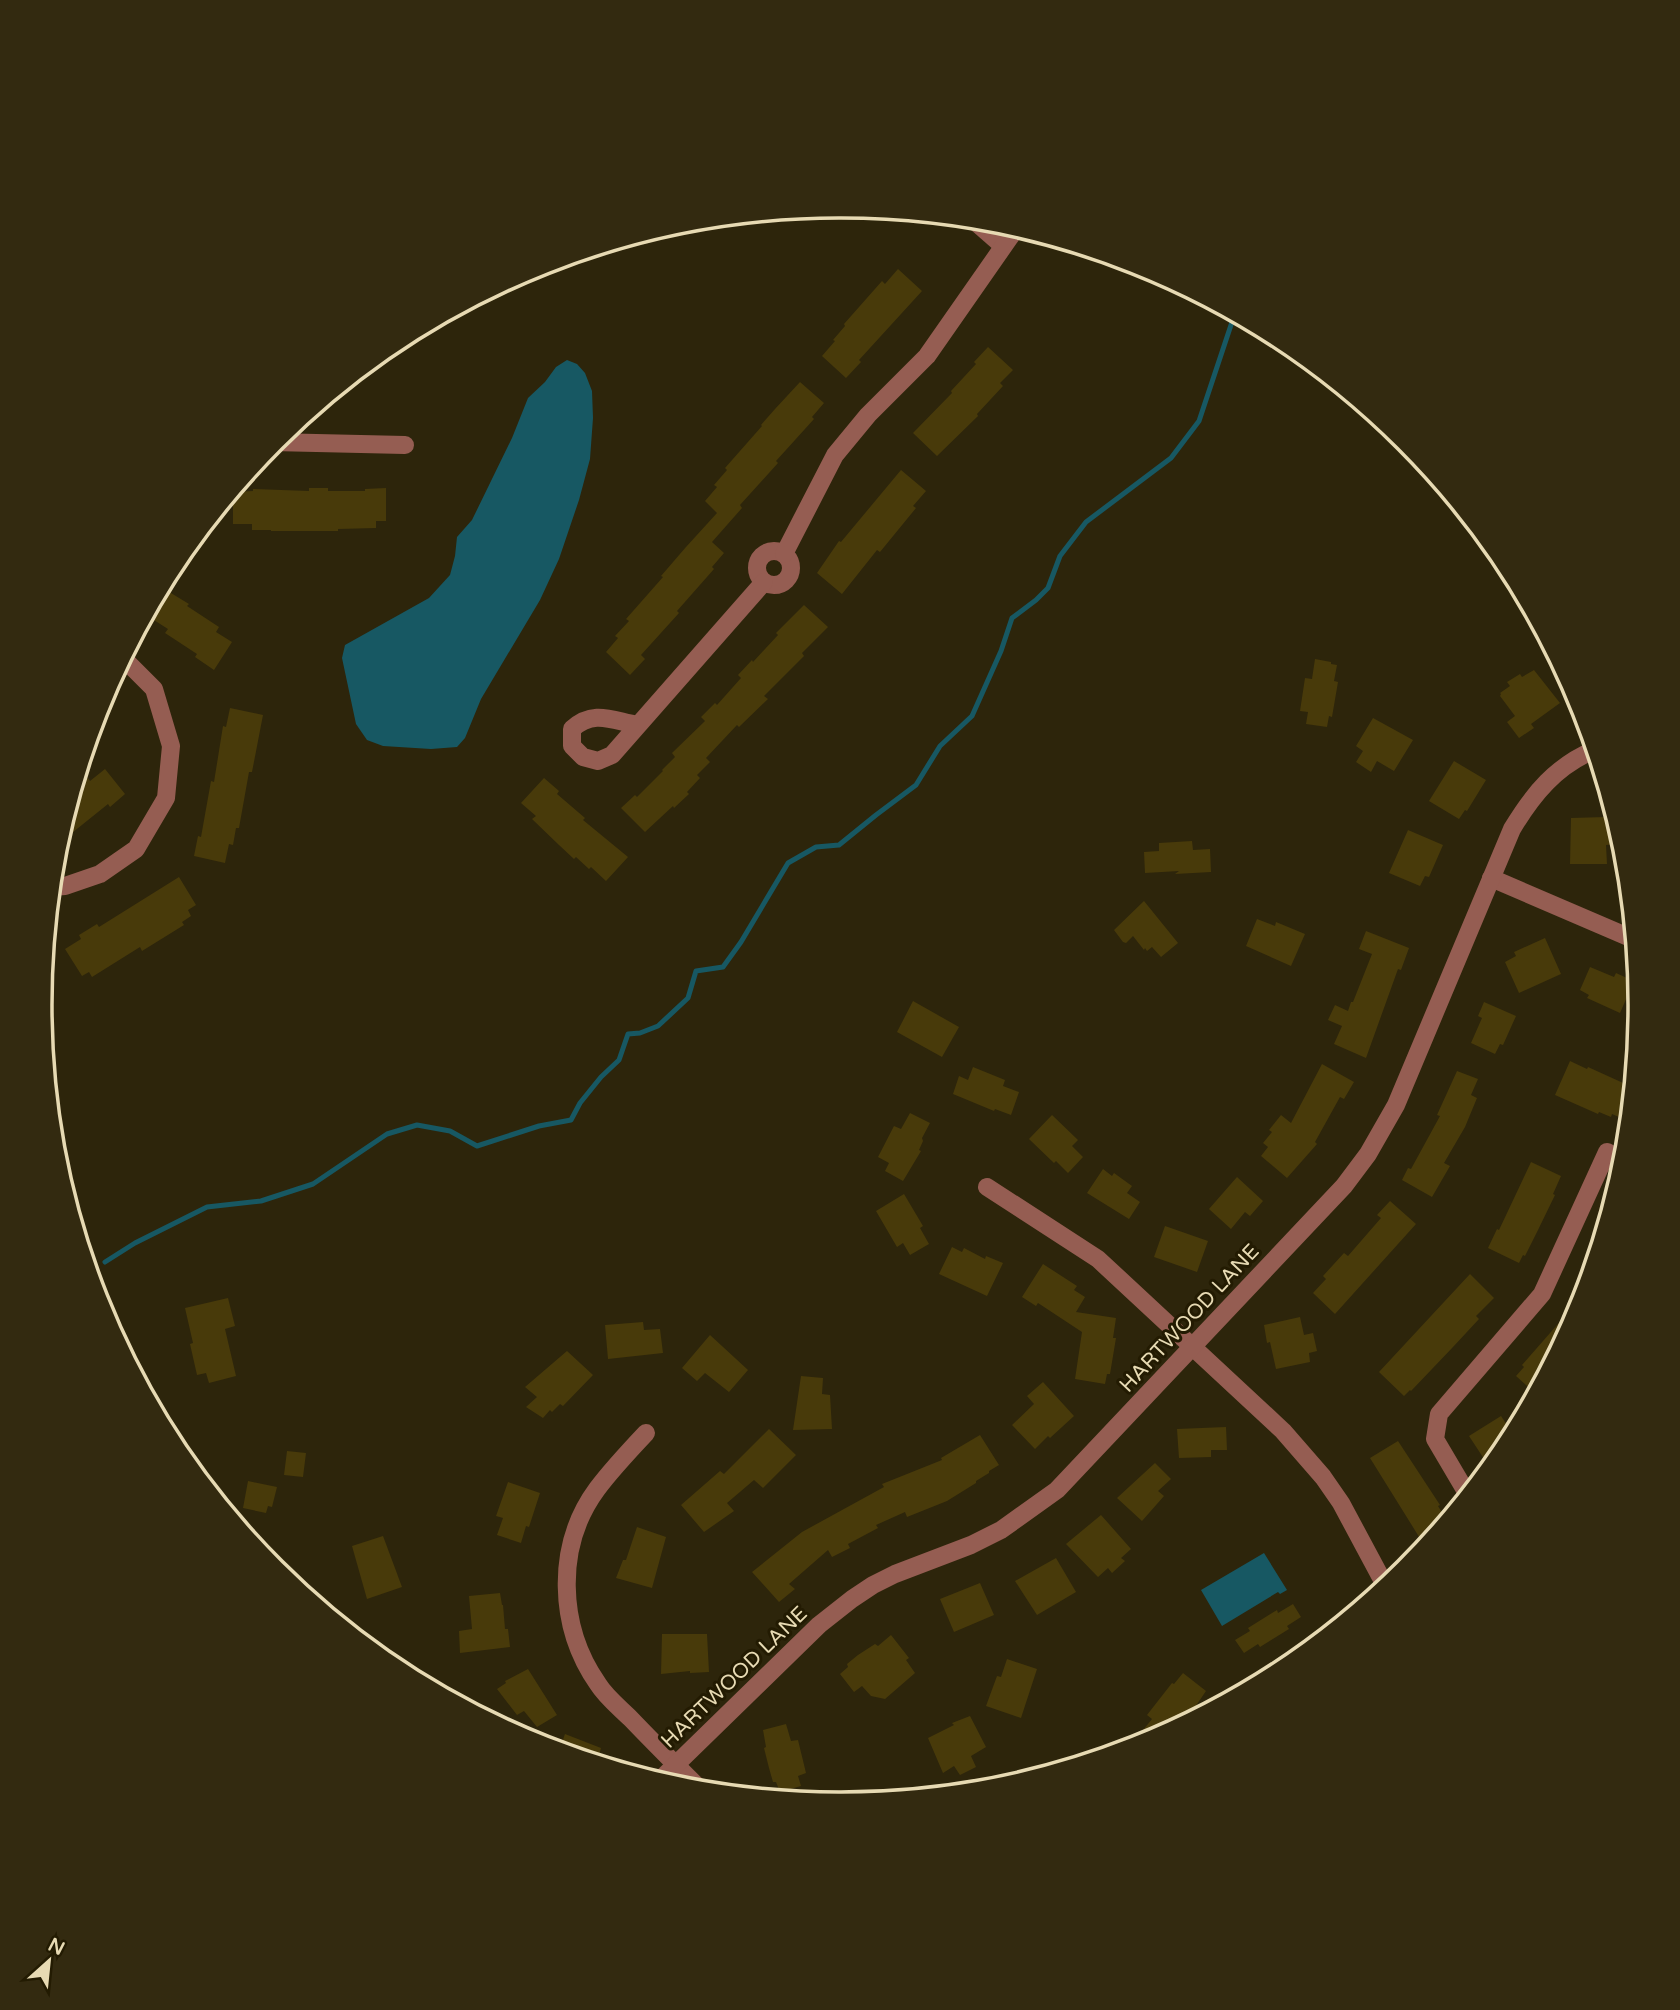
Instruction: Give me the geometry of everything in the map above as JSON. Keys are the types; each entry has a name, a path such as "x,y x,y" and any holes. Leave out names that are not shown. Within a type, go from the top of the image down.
{"street":[{"path":"987,232 1003,246"},
{"path":"784,554 835,455 868,415 927,356 1010,237"},
{"path":"289,442 405,445"},
{"path":"767,552 784,554 790,561 788,578 782,584 764,582 758,575 760,558 767,552"},
{"path":"638,725 764,582"},
{"path":"62,887 100,874 136,849 166,799 171,747 153,689 130,665"},
{"name":"HARTWOOD LANE","path":"668,1773 818,1625 852,1599 895,1574 971,1545 1001,1530 1058,1490 1344,1186 1368,1154 1396,1105 1512,829 1536,792 1564,767 1587,754"},
{"path":"1492,878 1624,935"},
{"path":"1463,1486 1435,1439 1439,1414 1542,1294 1607,1152 1613,1155"},
{"path":"987,1187 1098,1259 1283,1431 1324,1477 1381,1577"},
{"path":"646,1433 596,1490 582,1516 568,1558 567,1602 576,1642 599,1686 688,1777"}],"water":[{"path":"567,360 577,364 585,373 592,391 590,459 559,559 540,600 481,699 465,738 457,747 431,749 383,746 367,740 356,724 342,658 345,645 429,598 450,575 457,537 472,520 512,438 528,398 556,367"},
{"path":"1264,1553 1287,1590 1280,1594 1278,1592 1222,1626 1201,1590"}],"building":[{"path":"898,269 922,291 846,378 822,356 835,341 833,340 844,324 882,281 885,284"},
{"path":"988,347 1013,370 1000,383 1003,386 978,416 937,456 913,433 952,393"},
{"path":"800,382 824,403 812,417 814,419 776,461 778,463 740,505 742,508 712,542 724,553 712,567 714,569 677,611 679,613 641,655 645,659 630,675 606,652 618,638 615,636 629,621 626,619 663,577 661,576 717,513 705,501 717,487 714,485 727,470 725,468"},
{"path":"901,470 926,491 913,506 916,508 880,552 877,550 842,594 817,573 839,541 841,542"},
{"path":"309,488 365,491 386,488 386,521 376,521 376,528 338,531 252,530 252,524 233,524 233,504 243,491 253,489 309,491"},
{"path":"170,592 219,627 216,632 232,642 214,670 195,657 197,654 165,633 168,629 153,620"},
{"path":"804,605 828,627 802,653 804,656 764,696 768,699 739,727 737,725 706,758 710,762 697,775 700,778 687,792 689,794 645,832 621,808 635,795 637,797 663,771 675,757 672,753 705,721 701,717 715,703 717,705 741,678 738,675"},
{"path":"1315,659 1337,665 1334,681 1338,682 1332,717 1329,716 1327,727 1306,724 1308,712 1300,711 1305,678 1312,679"},
{"path":"1534,670 1560,703 1531,724 1534,728 1519,738 1507,722 1515,716 1500,693 1510,686 1507,682"},
{"path":"230,708 263,715 239,828 236,828 233,845 229,844 225,863 194,856 198,836 201,837 211,781 214,782 223,726 226,727"},
{"path":"1373,718 1413,740 1394,771 1377,761 1371,772 1356,762 1363,751 1356,746"},
{"path":"1454,761 1486,780 1459,819 1429,801"},
{"path":"105,769 125,794 72,833 85,780 88,778 90,781"},
{"path":"544,778 559,791 557,794 585,818 583,820 628,857 606,881 591,867 589,869 576,857 574,859 532,819 536,816 521,803"},
{"path":"1605,817 1611,845 1606,845 1607,864 1570,864 1571,818"},
{"path":"1408,830 1443,845 1429,877 1425,876 1420,886 1389,873"},
{"path":"1192,841 1193,850 1210,849 1211,872 1145,873 1144,852 1159,851 1159,843"},
{"path":"179,877 196,905 188,910 191,916 182,922 184,925 142,951 140,947 92,977 89,972 82,976 65,949 81,939 79,935 97,924 99,927"},
{"path":"1144,901 1178,943 1161,957 1152,947 1144,950 1133,936 1126,943 1123,942 1114,930"},
{"path":"1257,919 1275,926 1276,922 1305,934 1291,966 1246,946"},
{"path":"1366,931 1409,948 1401,970 1398,969 1366,1058 1334,1044 1342,1026 1328,1020 1335,1005 1348,1011 1353,1002 1372,954 1359,949"},
{"path":"1545,938 1561,974 1519,993 1505,962 1516,956 1514,952"},
{"path":"1590,967 1614,977 1616,973 1627,978 1628,997 1620,1013 1587,998 1589,995 1580,990"},
{"path":"913,1001 959,1027 942,1057 897,1032"},
{"path":"1484,1002 1516,1016 1503,1045 1500,1044 1495,1054 1471,1043 1482,1018 1478,1016"},
{"path":"1570,1061 1623,1083 1619,1117 1599,1112 1598,1114 1555,1095"},
{"path":"1322,1064 1354,1082 1344,1099 1340,1097 1315,1142 1317,1144 1287,1178 1261,1156 1268,1147 1263,1143 1281,1115 1291,1123"},
{"path":"973,1067 1005,1080 1003,1086 1019,1092 1011,1115 953,1094 959,1076 968,1080"},
{"path":"1457,1071 1478,1079 1471,1095 1477,1098 1465,1127 1444,1163 1450,1166 1432,1197 1402,1180 1408,1168 1411,1169 1440,1116 1437,1115"},
{"path":"910,1113 930,1123 922,1138 921,1151 903,1181 885,1171 889,1163 878,1157 894,1126 901,1129"},
{"path":"1052,1115 1078,1140 1072,1146 1083,1157 1068,1173 1029,1139"},
{"path":"1531,1162 1561,1176 1553,1194 1555,1195 1519,1263 1488,1248"},
{"path":"1103,1169 1112,1176 1114,1173 1132,1186 1127,1193 1140,1202 1129,1219 1087,1193"},
{"path":"1237,1177 1263,1201 1250,1216 1245,1212 1231,1229 1209,1209"},
{"path":"904,1194 923,1226 920,1228 929,1244 910,1255 903,1243 897,1247 876,1211"},
{"path":"1390,1201 1416,1224 1335,1314 1313,1293 1326,1279 1323,1276 1344,1253 1348,1256 1381,1218 1377,1215"},
{"path":"1165,1226 1208,1241 1197,1272 1154,1257"},
{"path":"952,1247 962,1252 964,1248 985,1259 986,1256 1003,1263 987,1296 939,1274"},
{"path":"1043,1264 1077,1286 1074,1290 1085,1297 1076,1312 1116,1318 1113,1338 1116,1338 1110,1374 1107,1374 1105,1384 1075,1379 1082,1332 1038,1303 1036,1306 1022,1297"},
{"path":"1470,1274 1494,1298 1476,1316 1479,1319 1404,1396 1379,1372"},
{"path":"228,1298 235,1326 225,1329 236,1376 209,1383 206,1373 197,1375 185,1308"},
{"path":"1300,1317 1304,1335 1313,1333 1317,1351 1309,1353 1310,1362 1276,1369 1264,1325"},
{"path":"1562,1320 1528,1387 1516,1376 1524,1367 1522,1365"},
{"path":"643,1322 644,1330 660,1329 663,1353 608,1359 605,1325"},
{"path":"710,1335 748,1370 729,1392 705,1373 697,1381 682,1368"},
{"path":"567,1351 593,1375 563,1406 560,1404 552,1412 550,1410 543,1418 526,1407 537,1397 525,1387"},
{"path":"801,1376 823,1378 822,1394 830,1395 832,1429 793,1430"},
{"path":"1043,1382 1074,1416 1035,1449 1012,1425 1034,1404 1027,1396"},
{"path":"1501,1416 1507,1424 1484,1458 1469,1436"},
{"path":"1226,1427 1227,1450 1211,1450 1211,1457 1179,1458 1177,1429"},
{"path":"769,1429 796,1455 763,1488 754,1480 727,1503 734,1511 704,1532 681,1505 720,1471 724,1474"},
{"path":"980,1435 999,1465 947,1501 907,1517 905,1512 876,1525 878,1528 848,1544 850,1548 832,1557 828,1550 789,1584 795,1589 779,1602 752,1572 802,1532 884,1487 882,1484 942,1460 941,1458"},
{"path":"1398,1441 1440,1505 1438,1506 1442,1512 1419,1538 1370,1458"},
{"path":"287,1451 306,1453 303,1477 284,1475"},
{"path":"1155,1463 1171,1479 1158,1491 1164,1496 1142,1521 1117,1498"},
{"path":"248,1481 277,1487 272,1507 268,1506 266,1513 243,1508"},
{"path":"508,1482 540,1493 521,1543 497,1535 503,1518 496,1516"},
{"path":"1101,1515 1131,1549 1121,1558 1125,1561 1112,1573 1108,1568 1098,1577 1066,1544"},
{"path":"637,1527 666,1537 652,1588 616,1578 623,1560 626,1560"},
{"path":"383,1536 402,1587 367,1599 352,1546"},
{"path":"1056,1558 1076,1592 1037,1615 1015,1581"},
{"path":"980,1583 994,1615 954,1632 940,1599"},
{"path":"500,1593 510,1647 460,1653 459,1631 472,1629 469,1596"},
{"path":"1293,1604 1301,1617 1287,1626 1289,1629 1260,1647 1258,1644 1244,1653 1235,1640 1250,1631 1248,1628 1277,1610 1278,1613"},
{"path":"662,1634 707,1634 709,1672 661,1674"},
{"path":"891,1635 909,1658 906,1660 915,1673 885,1699 871,1696 862,1686 854,1692 840,1674 858,1655 875,1644 878,1646"},
{"path":"1007,1659 1037,1669 1021,1718 986,1706 997,1676 1001,1677"},
{"path":"528,1669 557,1715 537,1727 524,1711 517,1715 497,1689 506,1683 505,1681"},
{"path":"1183,1673 1206,1691 1195,1707 1141,1733 1152,1719 1147,1715 1172,1683"},
{"path":"970,1716 986,1747 971,1756 976,1767 960,1775 954,1766 943,1773 928,1738 954,1725 952,1723"},
{"path":"786,1724 791,1741 798,1740 806,1773 798,1776 801,1786 779,1790 776,1782 773,1782 764,1748 763,1730"},
{"path":"565,1734 601,1748 599,1755 562,1742"}],"waterway":[{"path":"105,1262 135,1243 207,1207 261,1201 313,1184 387,1134 417,1125 450,1131 477,1146 539,1126 571,1120 580,1103 619,1060 628,1034 640,1033 658,1026 688,998 696,971 723,967 788,863 816,847 839,845 916,785 940,746 972,716 1001,651 1012,618 1048,588 1060,556 1086,522 1171,458 1199,421 1232,322"}]}
